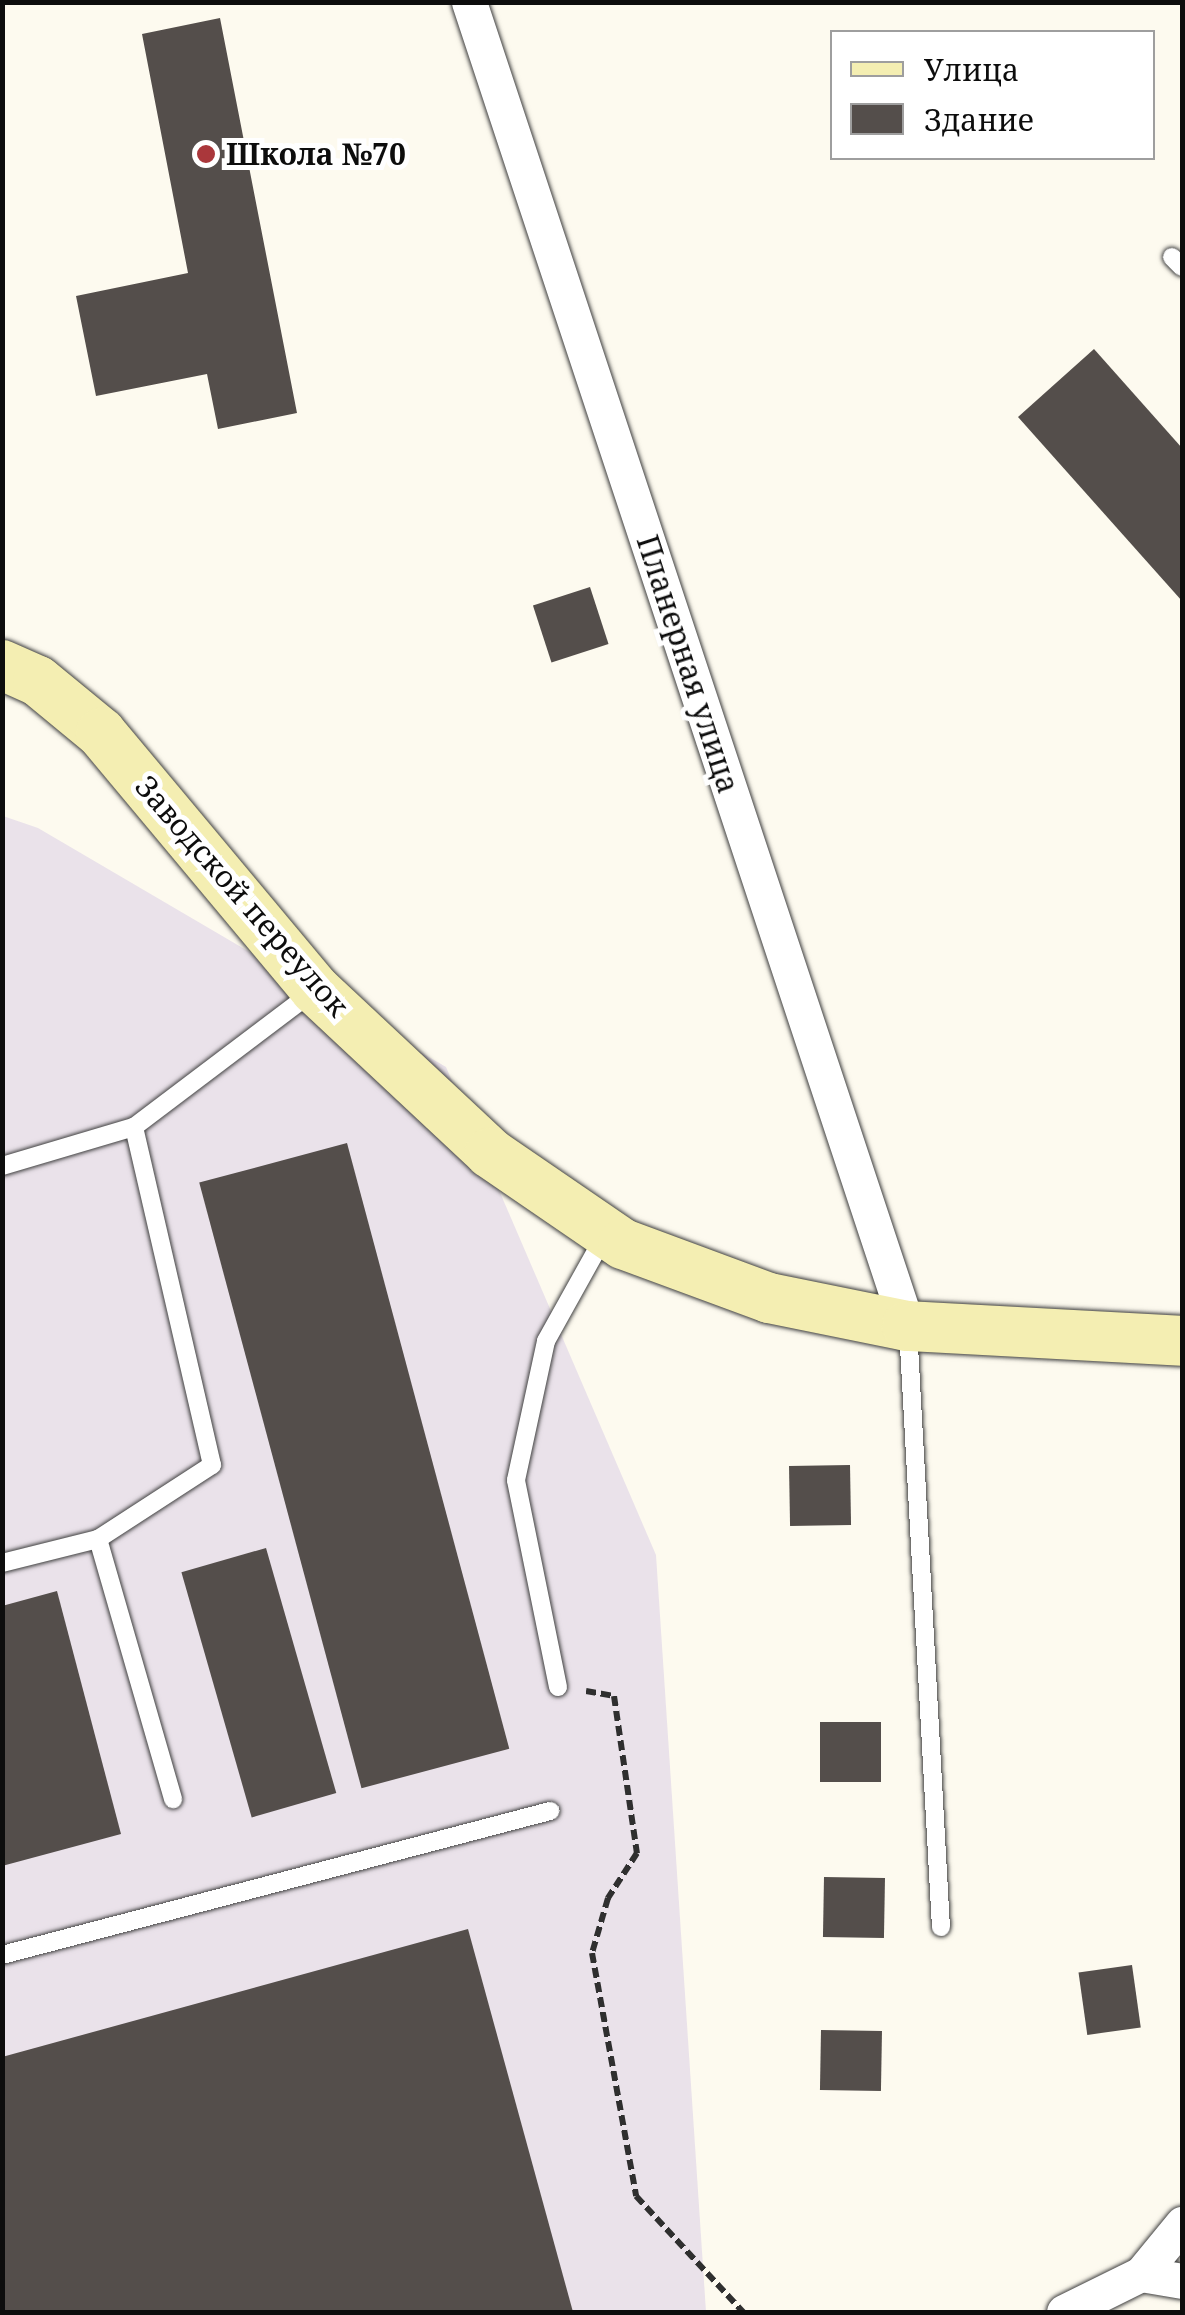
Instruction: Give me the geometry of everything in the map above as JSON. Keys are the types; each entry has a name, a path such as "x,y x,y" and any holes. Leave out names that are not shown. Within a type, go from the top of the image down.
{"main road":[{"name":"Заводской переулок","path":"2,665 38,680 101,733 315,989 490,1153 606,1232 769,1298 908,1326 1182,1342"}],"street":[{"name":"Планерная улица","path":"469,2 908,1326"},
{"path":"1064,2312 1140,2274 1182,2224"},
{"path":"1140,2274 1182,2280"}],"lane":[{"path":"2,1166 134,1127 315,989"},
{"path":"2,1562 98,1539 212,1465 134,1127"},
{"path":"558,1686 516,1480 546,1342 606,1232"},
{"path":"908,1326 941,1927"},
{"path":"98,1539 172,1798"},
{"path":"2,1955 550,1811"}],"path":[{"path":"558,1686 614,1696 637,1853 608,1898 592,1953 636,2196 743,2312"}],"shaded area":[{"path":"3,816 38,828 446,1067 656,1555 706,2312 3,2312"}],"building":[{"name":"Школа №70","path":"220,18 297,413 218,429 207,374 96,396 76,296 188,273 142,34"},
{"path":"1094,349 1182,448 1182,601 1018,417"},
{"path":"590,587 609,644 551,663 533,606"},
{"path":"347,1143 509,1749 361,1788 199,1183"},
{"path":"850,1465 851,1525 790,1526 789,1466"},
{"path":"266,1548 336,1793 252,1817 181,1572"},
{"path":"57,1591 121,1834 2,1866 2,1606"},
{"path":"820,1722 881,1722 881,1782 820,1782"},
{"path":"824,1877 885,1878 884,1938 823,1937"},
{"path":"468,1929 573,2312 2,2312 2,2057"},
{"path":"1132,1965 1141,2027 1087,2035 1079,1973"},
{"path":"821,2030 882,2031 881,2091 820,2090"}],"place":[{"name":"Школа №70","path":"206,154"}]}
